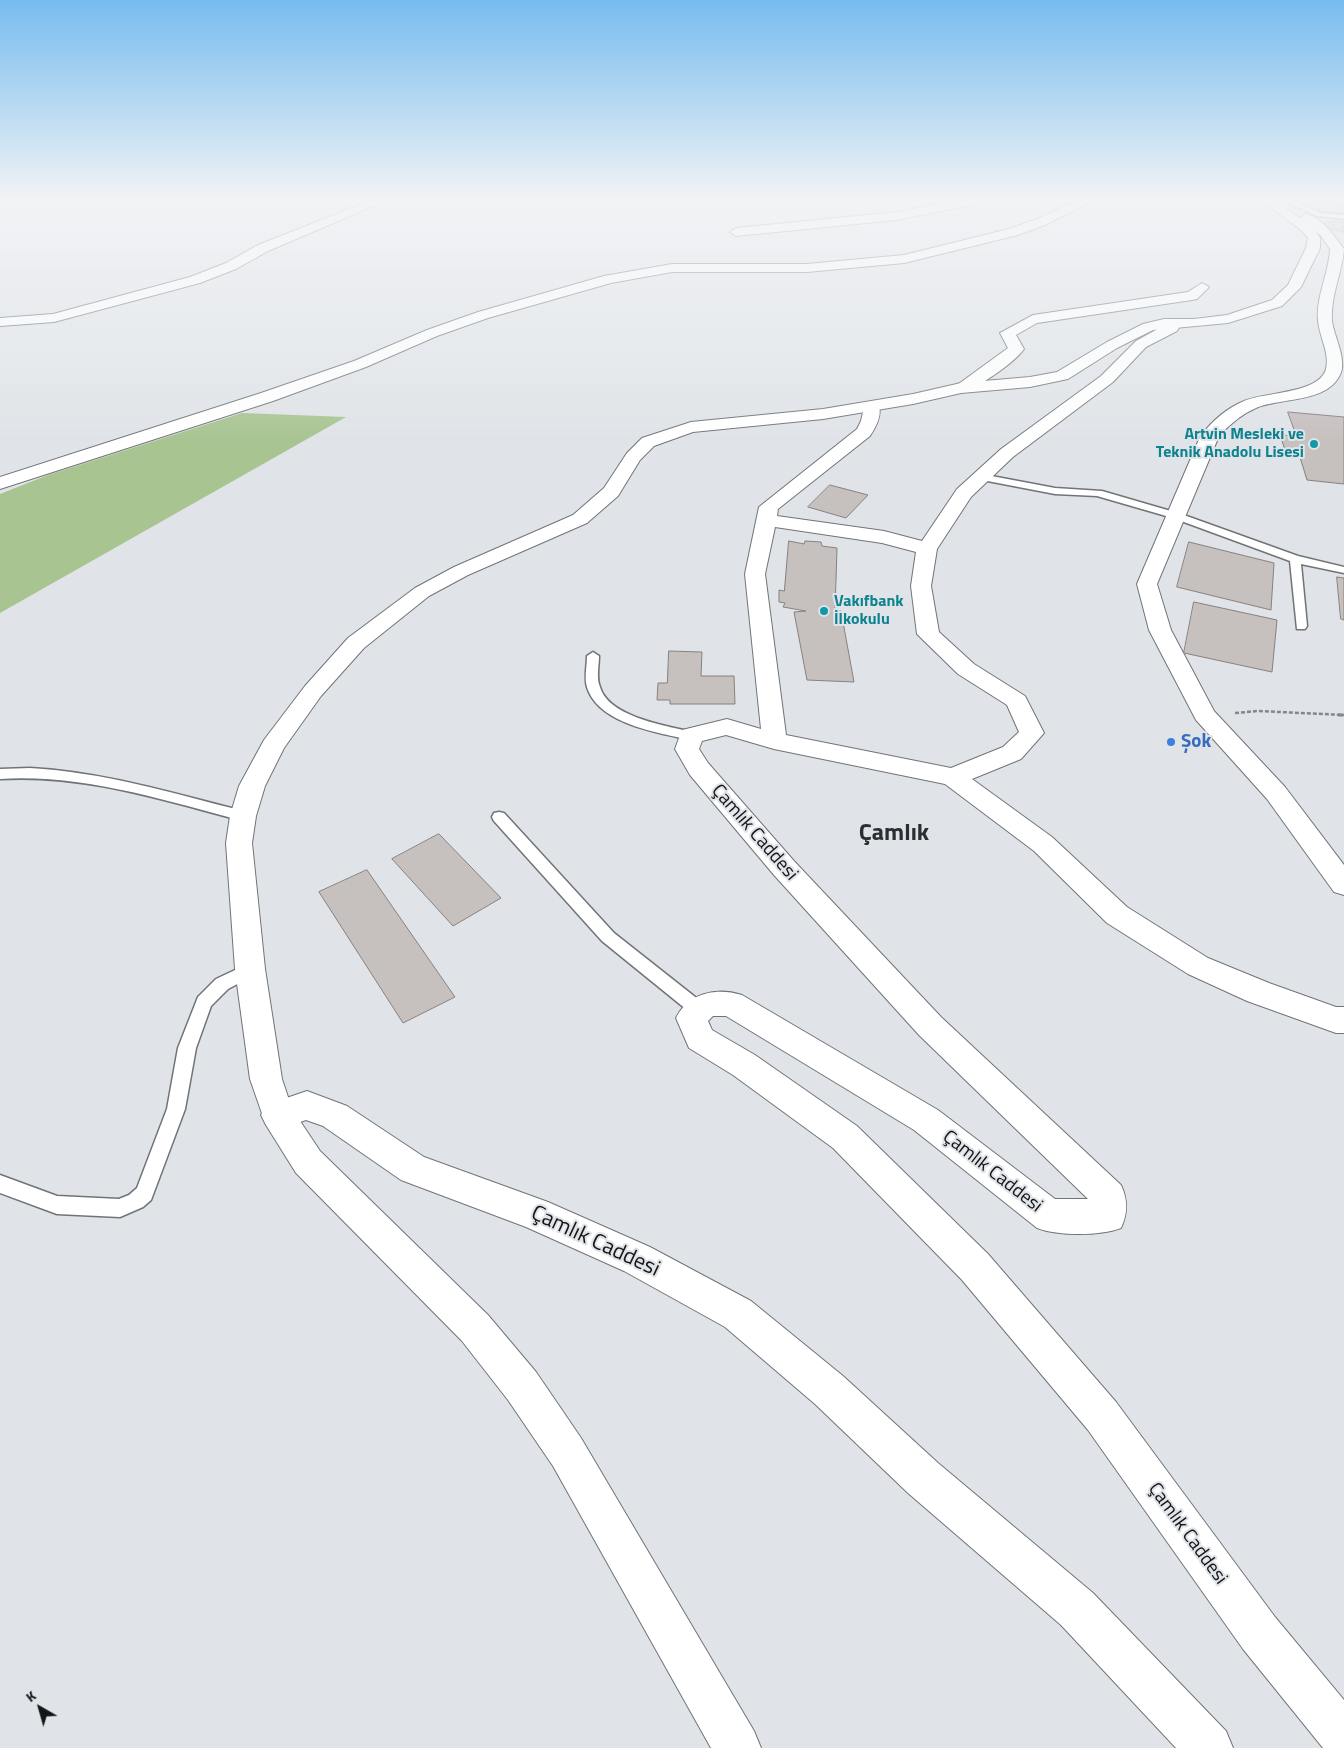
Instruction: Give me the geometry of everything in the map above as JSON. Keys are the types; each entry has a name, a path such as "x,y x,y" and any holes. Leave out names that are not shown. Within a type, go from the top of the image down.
{"street":[{"path":"0,322 54,318 196,280"},
{"path":"0,483 268,397 360,364 432,333 483,315 608,280"},
{"path":"737,1748 568,1452 522,1386 475,1328 308,1162 278,1115 266,1079 250,968 239,843 243,816 252,786 273,746 313,691 356,643 422,592 461,571 580,519 611,492 633,457 648,442 691,427 823,414 871,407 961,388 1030,382 1062,376 1072,372 1112,345 1141,329 1156,325 1211,322 1247,314 1277,303 1294,287 1298,280"},
{"path":"1334,280 1325,314 1336,375 1316,389 1256,402 1228,418 1209,438 1147,584 1160,630 1204,715 1276,793 1344,885"},
{"path":"961,388 989,371 1016,349 1008,333 1033,319 1192,296 1202,287"},
{"path":"953,777 1012,752 1032,733 1017,701 966,669 928,634 921,586 927,549 964,493 981,476 1007,453 1107,379 1141,344 1172,328 1174,324"},
{"path":"774,741 755,574 765,520 769,507 864,432 870,421 871,407"},
{"path":"765,520 884,537 927,549"},
{"path":"691,736 727,727 774,741 953,777 1044,844 1117,915 1198,966 1258,992 1336,1020 1344,1020"},
{"name":"Çamlık Caddesi","path":"691,736 687,749 699,769 784,868 930,1026 1109,1196 1109,1216 1049,1216 926,1120 731,1004 708,1003 698,1009 691,1018 700,1039 744,1066 845,1137 975,1267 1102,1416 1259,1634 1344,1737"},
{"name":"Çamlık Caddesi","path":"278,1115 307,1106 335,1116 414,1169 536,1214 636,1260 738,1314 829,1390 923,1478 1077,1609 1209,1748"}],"lane":[{"path":"981,476 1055,491 1098,494 1176,516 1295,559 1344,570"},
{"path":"1295,559 1301,626"},
{"path":"593,656 593,689 605,704 623,716 645,726 691,736"},
{"path":"0,774 52,772 88,777 243,816"},
{"path":"499,817 608,937 698,1009"},
{"path":"0,1184 57,1205 120,1208 136,1201 144,1194 176,1109 187,1048 204,1002 222,984 250,968"}],"path":[{"path":"1204,715 1258,711 1344,715"}],"green space":[{"path":"242,413 346,417 0,613 0,494 48,475"}],"building":[{"name":"Artvin Mesleki ve Teknik Anadolu Lisesi","path":"1288,412 1344,417 1344,484 1307,480 1299,454 1286,453 1280,435 1296,436"},
{"path":"830,485 868,495 846,518 808,507"},
{"name":"Vakıfbank İlkokulu","path":"789,541 804,544 805,541 821,542 822,546 837,548 835,611 841,611 854,682 807,680 794,612 806,611 783,607 785,603 779,602 779,590 784,591"},
{"path":"1189,542 1274,563 1271,610 1177,587"},
{"path":"1337,577 1344,578 1344,620 1341,619"},
{"path":"1194,602 1277,620 1272,672 1184,653"},
{"path":"669,651 702,652 701,676 734,676 735,704 670,704 670,700 657,700 658,683 667,683"},
{"path":"439,834 501,898 453,926 392,859"},
{"path":"367,870 455,997 403,1023 319,892"}],"place":[{"name":"Artvin Mesleki ve Teknik Anadolu Lisesi","path":"1314,444"},
{"name":"Vakıfbank İlkokulu","path":"824,611"},
{"name":"Şok","path":"1171,742"}],"district":[{"name":"Çamlık","path":"894,834"}]}
